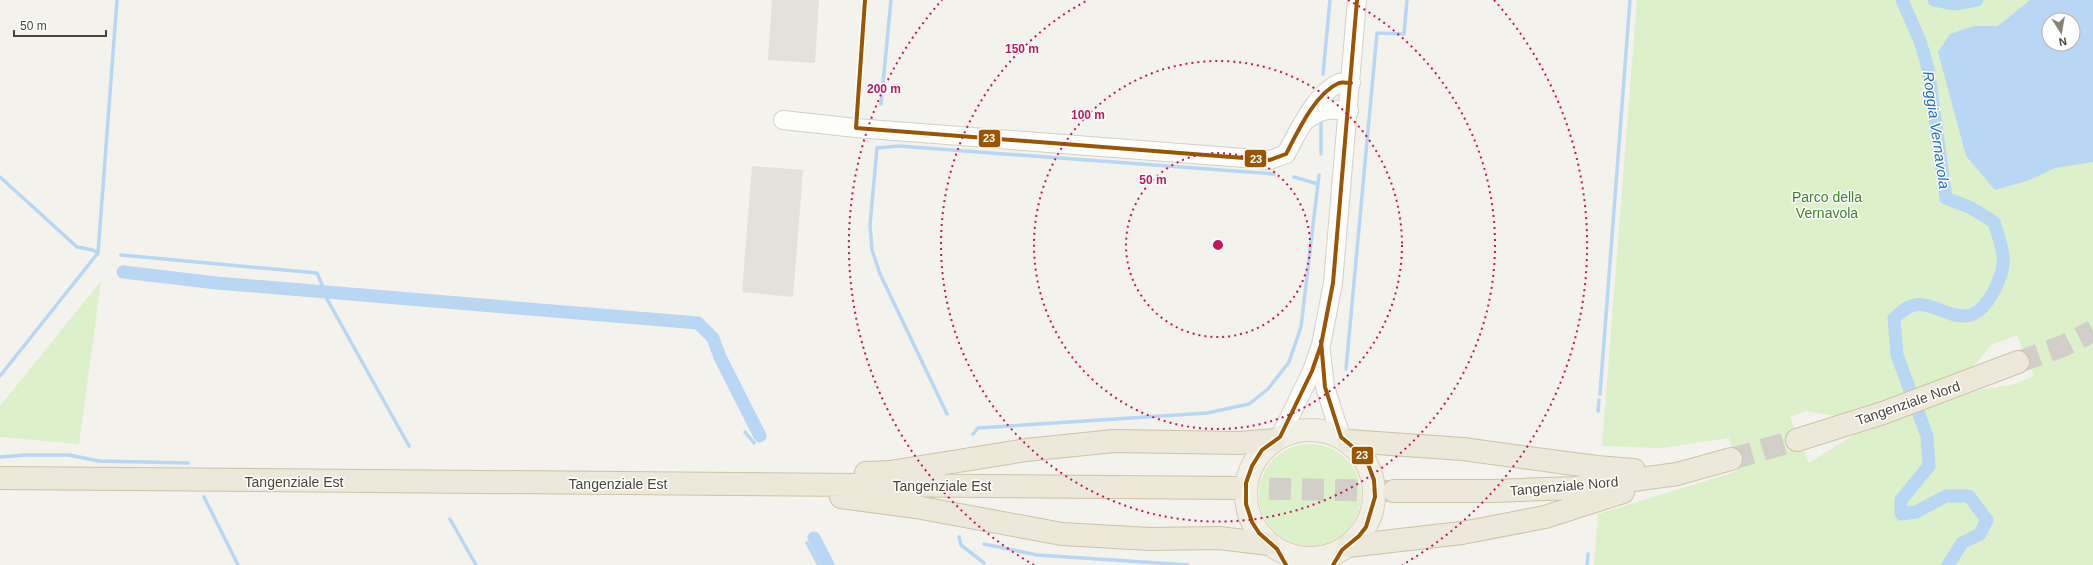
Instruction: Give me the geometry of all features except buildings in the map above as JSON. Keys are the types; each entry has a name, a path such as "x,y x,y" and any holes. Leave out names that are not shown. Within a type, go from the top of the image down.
{"highway":[{"name":"Tangenziale Nord","path":"1797,440 1883,413 2018,362"},
{"path":"695,484 890,472 1026,450 1114,442 1239,442 1276,439"},
{"path":"1345,439 1463,449 1596,467 1677,474"},
{"name":"Tangenziale Nord","path":"1394,491 1493,491 1575,488 1677,474 1731,459"},
{"path":"1341,554 1545,517 1677,474"},
{"name":"Tangenziale Est","path":"0,478 1236,488"},
{"path":"695,484 754,493 835,496 901,505 1062,534 1150,539 1219,538 1277,553"}],"main road":[{"path":"1309,429 1326,431 1345,439 1361,454 1368,464 1374,480 1375,497 1372,512 1366,527 1341,554 1313,558 1277,553 1259,533 1252,522 1246,504 1246,483 1252,466 1262,450 1276,439 1294,431 1309,429"}],"street":[{"path":"1276,439 1312,371 1320,345 1333,283 1349,111 1357,0"},
{"path":"783,120 856,128 1270,160 1286,154 1312,107 1325,94 1340,83 1351,83"},
{"path":"1304,121 1318,111 1338,109 1349,111"},
{"path":"1320,345 1325,387 1345,439"}],"green space":[{"name":"Parco della Vernavola","path":"1637,0 2093,0 2093,565 1594,565 1598,514 1738,471 1729,438 1662,448 1602,446","holes":["2017,335 2034,376 2012,385 1979,390 1852,436 1809,463 1790,417 1805,411 1842,417 1969,371 1991,345"]},
{"path":"101,281 79,444 0,437 0,406"},
{"path":"1310,444 1330,448 1338,452 1346,459 1353,467 1357,475 1361,495 1357,515 1353,523 1346,531 1338,538 1330,542 1310,546 1290,542 1282,538 1274,531 1267,523 1263,515 1259,495 1263,475 1267,467 1274,459 1282,452 1290,448"}],"shaded area":[{"path":"772,0 819,0 815,63 768,60"},
{"path":"752,166 803,170 793,297 742,292"}],"water":[{"path":"2030,0 2093,0 2093,162 2055,168 2030,180 1995,190 1966,156 1938,52 1950,34 1974,26 1998,26"}],"waterway":[{"path":"0,376 98,253 117,0"},
{"path":"881,104 891,0"},
{"path":"1323,74 1330,0"},
{"path":"1346,369 1377,33 1404,34 1407,0"},
{"path":"1600,394 1630,0"},
{"name":"Roggia Vernavola","path":"1902,0 1920,41 1928,68 1946,198 1971,208 1994,222 2001,244 2003,257 2003,264 1998,282 1989,299 1977,312 1964,316 1949,313 1926,305 1918,305 1907,308 1894,318 1897,355 1927,436 1929,466 1901,500 1901,514 1916,512 1946,496 1969,496 1987,520 1980,534 1962,543 1948,565"},
{"name":"Roggia Vernavola","path":"1934,0 1955,4 1977,0"},
{"path":"1321,121 1321,154"},
{"path":"947,414 880,274 872,250 870,225 877,148 899,146 1274,174"},
{"path":"973,434 978,428 1207,413 1249,404 1268,389 1289,362 1301,327 1319,175"},
{"path":"0,177 77,247 93,250 98,253"},
{"path":"1294,177 1318,184"},
{"path":"121,255 317,273 323,287"},
{"path":"123,272 217,283 698,323 713,338 720,357 760,436"},
{"path":"327,299 409,446"},
{"path":"1598,411 1599,400"},
{"path":"745,432 754,443"},
{"path":"0,457 26,455 69,455 99,461 188,463"},
{"path":"204,497 238,565"},
{"path":"450,519 476,565"},
{"path":"959,537 961,545 984,563"},
{"path":"814,538 828,565"},
{"path":"807,543 819,565"},
{"path":"984,544 1037,555 1188,565"},
{"path":"1587,565 1588,554"}],"tunnel":[{"path":"2018,362 2063,346 2093,331"},
{"path":"1731,459 1797,440"},
{"path":"1236,488 1394,491"}],"transit line":[{"name":"23","path":"856,128 865,0"},
{"name":"23","path":"1286,565 1277,549 1259,533 1252,522 1246,504 1246,483 1252,466 1262,450 1280,437 1312,371 1321,345 1333,283 1357,0"},
{"name":"23","path":"856,128 1270,160 1286,154 1301,125 1322,95 1339,83 1351,83"},
{"name":"23","path":"1321,341 1325,387 1341,437 1361,454 1368,464 1374,480 1375,497 1366,527 1359,536 1342,550 1333,565"}]}
